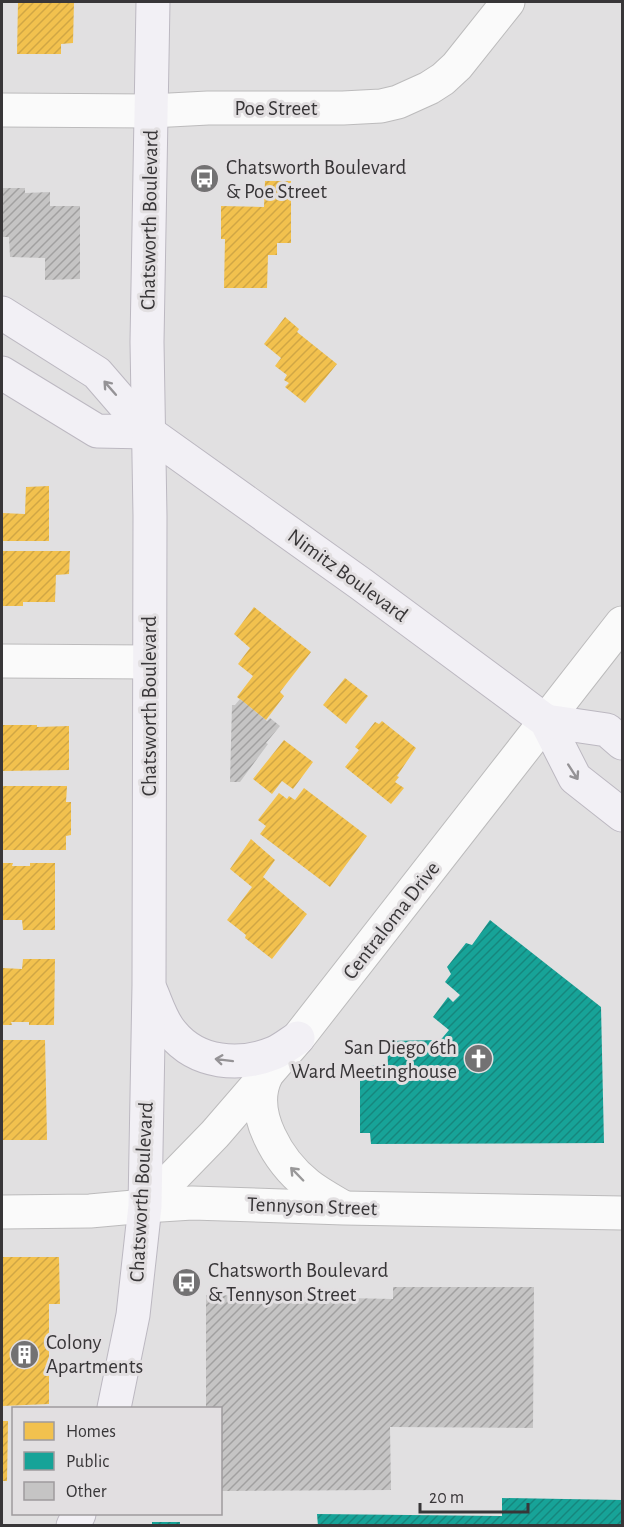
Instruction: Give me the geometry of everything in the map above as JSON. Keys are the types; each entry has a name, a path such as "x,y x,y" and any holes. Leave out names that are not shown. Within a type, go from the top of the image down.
{"main road":[{"name":"Chatsworth Boulevard","path":"114,1407 133,1315 145,1206 149,985 150,516 147,342 153,2"},
{"name":"Nimitz Boulevard","path":"2,313 97,373 148,432 361,584 546,721 575,778 622,815"},
{"path":"2,373 97,431 148,432"},
{"name":"Nimitz Boulevard","path":"546,721 606,730 622,742"},
{"path":"149,985 170,1032 185,1047 203,1056 237,1062 258,1059 277,1052 298,1038"}],"street":[{"name":"Poe Street","path":"2,110 151,111 381,106 398,102 443,79 457,66 508,2"},
{"name":"Centraloma Drive","path":"145,1206 215,1134 298,1038 622,623"},
{"path":"2,661 149,662"},
{"path":"266,1076 261,1090 261,1114 275,1148 307,1185 344,1208"},
{"name":"Tennyson Street","path":"2,1212 90,1211 205,1203 622,1213"}],"building: Homes":[{"path":"18,2 74,2 73,43 61,44 61,54 17,54"},
{"path":"265,181 291,181 291,243 277,243 277,255 268,255 267,288 224,288 225,239 221,239 221,206 264,207"},
{"path":"285,317 299,329 297,332 337,364 305,403 285,387 289,383 284,380 287,375 275,366 281,358 264,344"},
{"path":"49,486 49,541 2,541 2,513 25,514 26,487"},
{"path":"2,551 70,551 69,574 56,575 55,602 23,602 23,606 2,606"},
{"path":"254,607 311,652 280,692 284,696 266,720 237,697 253,676 238,664 250,648 234,634"},
{"path":"345,678 368,696 346,724 323,705"},
{"path":"382,721 416,748 397,776 399,777 395,782 404,788 391,804 345,767 359,750 355,747 375,722 379,724"},
{"path":"2,725 69,726 69,770 2,771"},
{"path":"284,740 313,762 293,789 282,781 272,794 253,779"},
{"path":"2,786 67,786 66,802 71,802 71,835 66,836 66,850 2,850"},
{"path":"304,788 367,836 330,887 260,834 266,826 258,820 279,793 287,799 289,796 295,800"},
{"path":"251,839 275,860 263,877 307,914 272,959 245,938 246,935 227,920 252,887 230,869"},
{"path":"2,863 13,863 12,866 30,866 30,863 55,863 55,930 23,930 22,920 2,920"},
{"path":"23,959 55,959 54,1025 11,1022 12,1025 2,1025 2,968 22,969"},
{"path":"2,1040 45,1040 47,1140 2,1140"},
{"name":"Colony Apartments","path":"2,1257 59,1257 60,1304 49,1304 49,1404 2,1406"},
{"name":"Colony Apartments","path":"2,1421 8,1421 7,1481 2,1481"}],"building: Public":[{"path":"490,920 601,1007 604,1143 371,1144 370,1133 360,1133 360,1078 370,1076 369,1066 388,1065 387,1041 438,1040 438,1043 449,1030 433,1017 448,997 453,1002 460,995 445,982 451,974 447,967 466,943 472,945"},
{"path":"502,1498 622,1500 622,1526 318,1526 317,1514 502,1516"},
{"path":"152,1522 180,1522 180,1526 152,1526"}],"building: Other":[{"path":"2,188 25,188 25,193 50,192 50,206 80,206 80,279 45,280 45,258 10,257 9,237 2,237"},
{"path":"240,699 267,721 270,718 280,726 240,782 230,782 232,705"},
{"path":"393,1287 534,1287 533,1428 390,1427 391,1490 222,1491 222,1407 206,1407 206,1295 393,1299"}],"place":[{"name":"Chatsworth Boulevard & Poe Street","path":"205,179"},
{"name":"San Diego 6th Ward Meetinghouse","path":"478,1059"},
{"name":"Chatsworth Boulevard & Tennyson Street","path":"187,1282"},
{"name":"Colony Apartments","path":"25,1354"}]}
